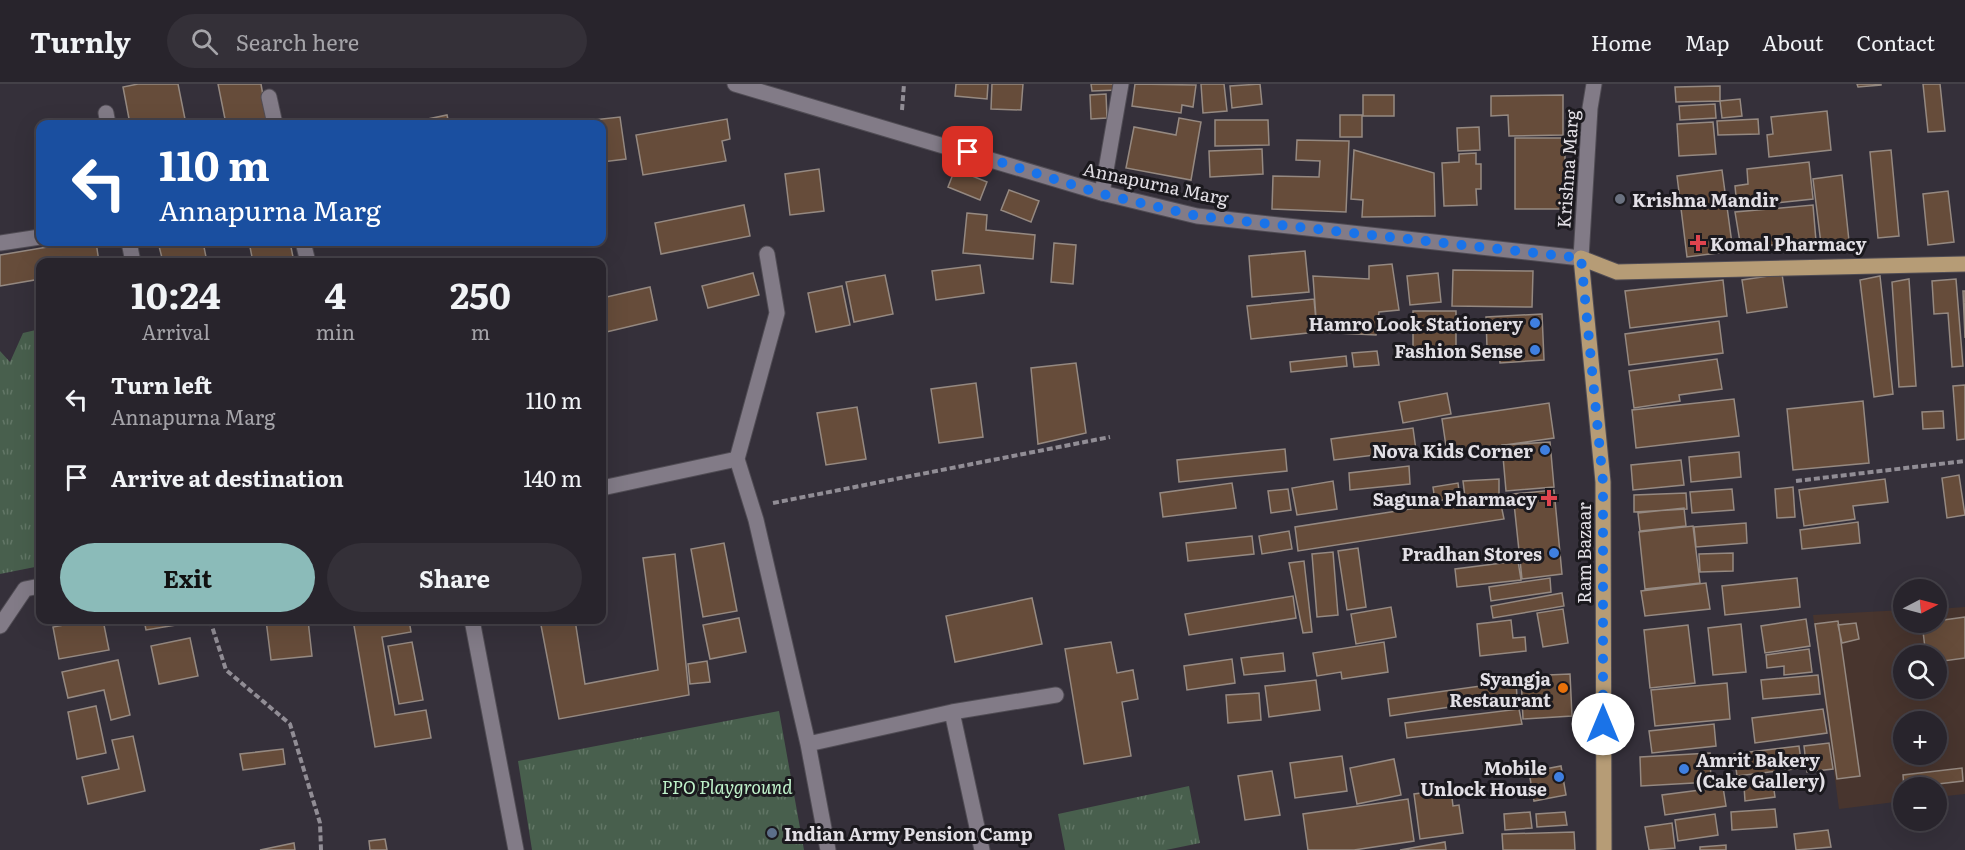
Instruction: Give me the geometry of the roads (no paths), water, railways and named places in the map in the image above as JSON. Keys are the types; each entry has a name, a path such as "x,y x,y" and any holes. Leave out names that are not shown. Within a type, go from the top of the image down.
{"main road":[{"name":"Annapurna Marg","path":"736,84 1102,194 1197,216 1581,258"},
{"path":"1102,194 1121,84"},
{"name":"Krishna Marg","path":"1581,258 1590,108 1594,84"},
{"path":"269,97 274,120"},
{"path":"0,243 36,238"},
{"path":"767,254 777,313 736,459 752,507 808,744 828,850"},
{"path":"1581,258 1617,272 1965,264"},
{"name":"Ram Bazaar","path":"1581,258 1603,482 1604,850"},
{"path":"606,487 736,459"},
{"path":"0,626 25,589 36,587"},
{"path":"473,624 516,850"},
{"path":"808,744 952,712 1056,695"},
{"path":"952,712 982,850"}],"place":[{"name":"Krishna Mandir","path":"1620,199"},
{"name":"Komal Pharmacy","path":"1698,243"},
{"name":"Hamro Look Stationery","path":"1535,323"},
{"name":"Fashion Sense","path":"1535,350"},
{"name":"Nova Kids Corner","path":"1545,450"},
{"name":"Saguna Pharmacy","path":"1549,498"},
{"name":"Pradhan Stores","path":"1554,553"},
{"name":"Syangja Restaurant","path":"1563,688"},
{"name":"Amrit Bakery (Cake Gallery)","path":"1684,769"},
{"name":"Mobile Unlock House","path":"1559,777"},
{"name":"Indian Army Pension Camp","path":"772,833"}],"park label":[{"name":"PPO Playground","path":"727,786"}]}
